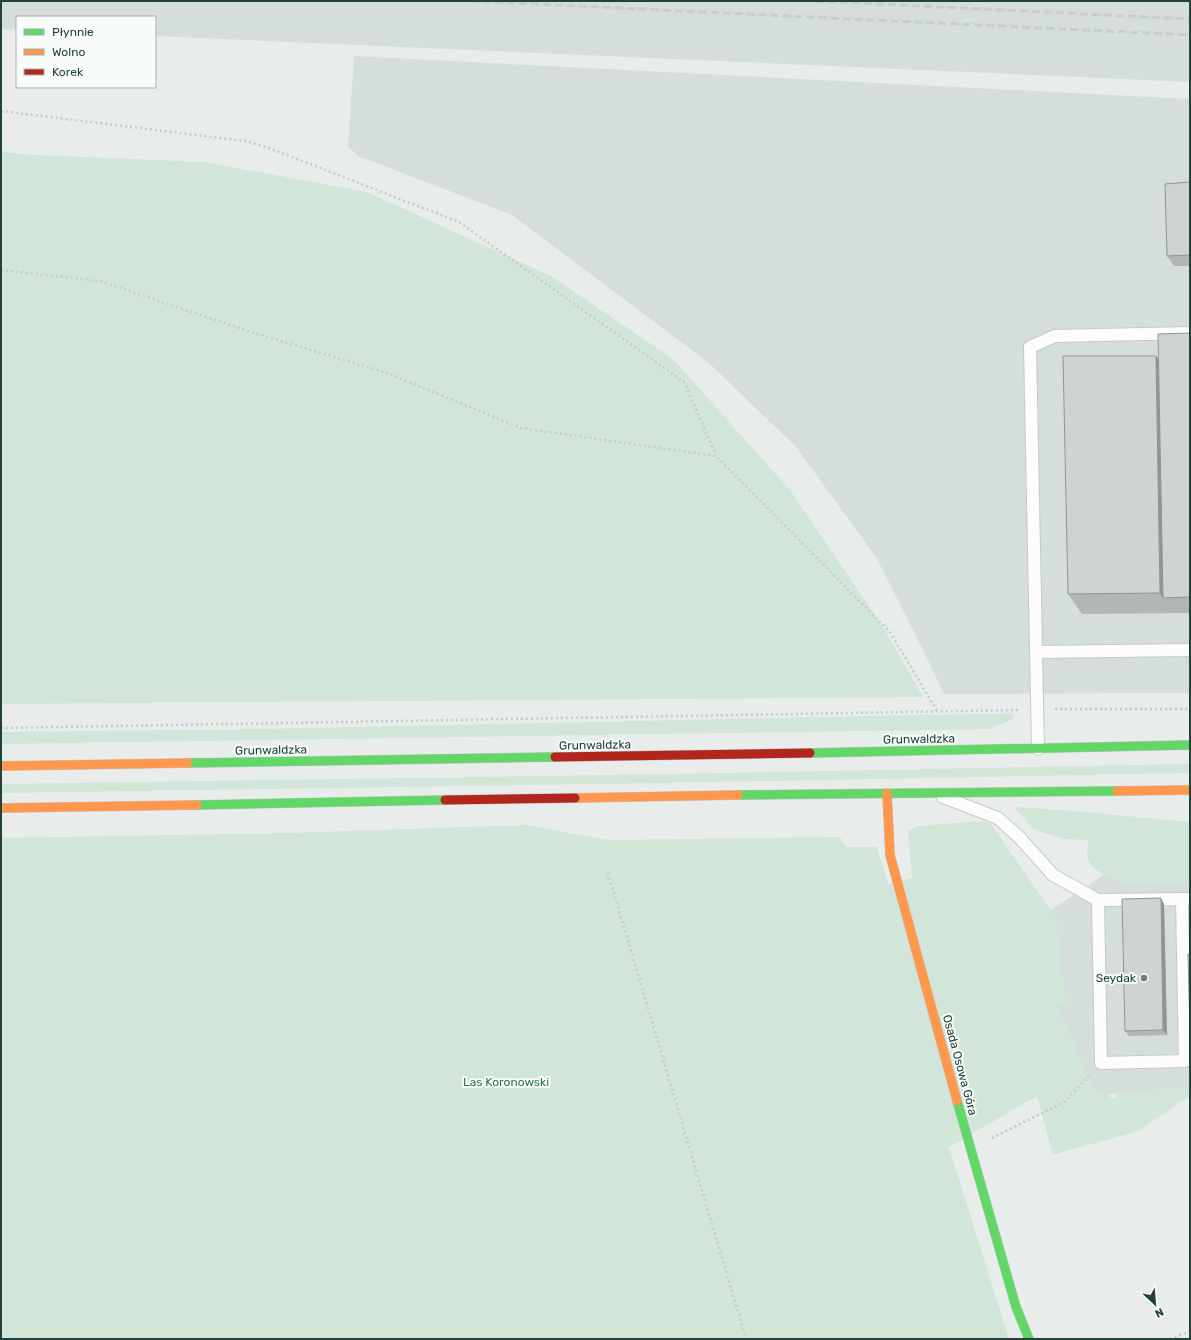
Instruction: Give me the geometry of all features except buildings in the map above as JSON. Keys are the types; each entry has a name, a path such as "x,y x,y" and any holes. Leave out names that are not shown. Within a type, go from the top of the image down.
{"main road":[{"name":"Grunwaldzka","path":"1,766 1190,745"},
{"path":"1,808 931,792 1190,790"},
{"name":"Osada Osowa Góra","path":"887,793 890,855 970,1148 1016,1306 1029,1339"}],"lane":[{"path":"1038,748 1030,347 1055,336 1190,333"},
{"path":"1037,652 1190,650"},
{"path":"931,792 998,818 1020,838 1053,875 1098,900 1186,899 1185,1062 1101,1064 1098,900"}],"path":[{"path":"1,111 245,141 269,148 459,222 684,382 716,456 890,632 937,711"},
{"path":"1,270 100,281 248,331 387,373 520,428 716,456"},
{"path":"1,728 1038,709 1190,709"},
{"path":"608,873 746,1339"},
{"path":"970,1148 1064,1102 1101,1064"},
{"path":"1170,1339 1190,1331"}],"shaded area":[{"path":"1,1 1190,1 1190,82 156,36 156,16 16,16 16,30 1,29"},
{"path":"354,56 1190,99 1190,693 944,694 876,557 796,447 710,364 512,215 358,156 348,147"},
{"path":"1111,870 1190,878 1190,1088 1091,1096 1049,1004 1038,919"}],"green space":[{"path":"1,152 35,155 205,162 367,192 551,276 673,359 790,490 885,630 923,697 1,704"},
{"path":"1013,713 1013,719 991,729 1,744 1,732 262,729"},
{"path":"1190,764 1190,773 1,793 1,784 671,774"},
{"path":"1014,807 1190,822 1190,884 1129,884 1102,874 1088,860 1087,853 1089,840 1064,839 1034,830"},
{"name":"Las Koronowski","path":"981,821 991,824 1056,918 1066,1003 1056,1006 1097,1094 1108,1093 1112,1099 1115,1099 1118,1092 1190,1087 1190,1096 1138,1131 1053,1155 1037,1096 949,1147 1009,1339 1,1339 1,838 287,833 527,825 609,840 840,837 846,847 877,847 888,884 912,878 908,831 917,826"}],"railway":[{"path":"471,1 1190,35"},
{"path":"816,1 1190,19"}],"traffic: fast":[{"path":"810,753 1190,745"},
{"path":"188,763 555,757"},
{"path":"738,795 1117,791"},
{"path":"197,805 445,800"},
{"path":"957,1101 1016,1307 1029,1339"}],"traffic: slow":[{"path":"1,766 188,763"},
{"path":"1117,791 1190,790"},
{"path":"887,793 890,855 957,1101"},
{"path":"575,798 738,795"},
{"path":"1,808 197,805"}],"traffic: jam":[{"path":"555,757 810,753"},
{"path":"445,800 575,798"}],"place":[{"name":"Seydak","path":"1144,978"}]}
